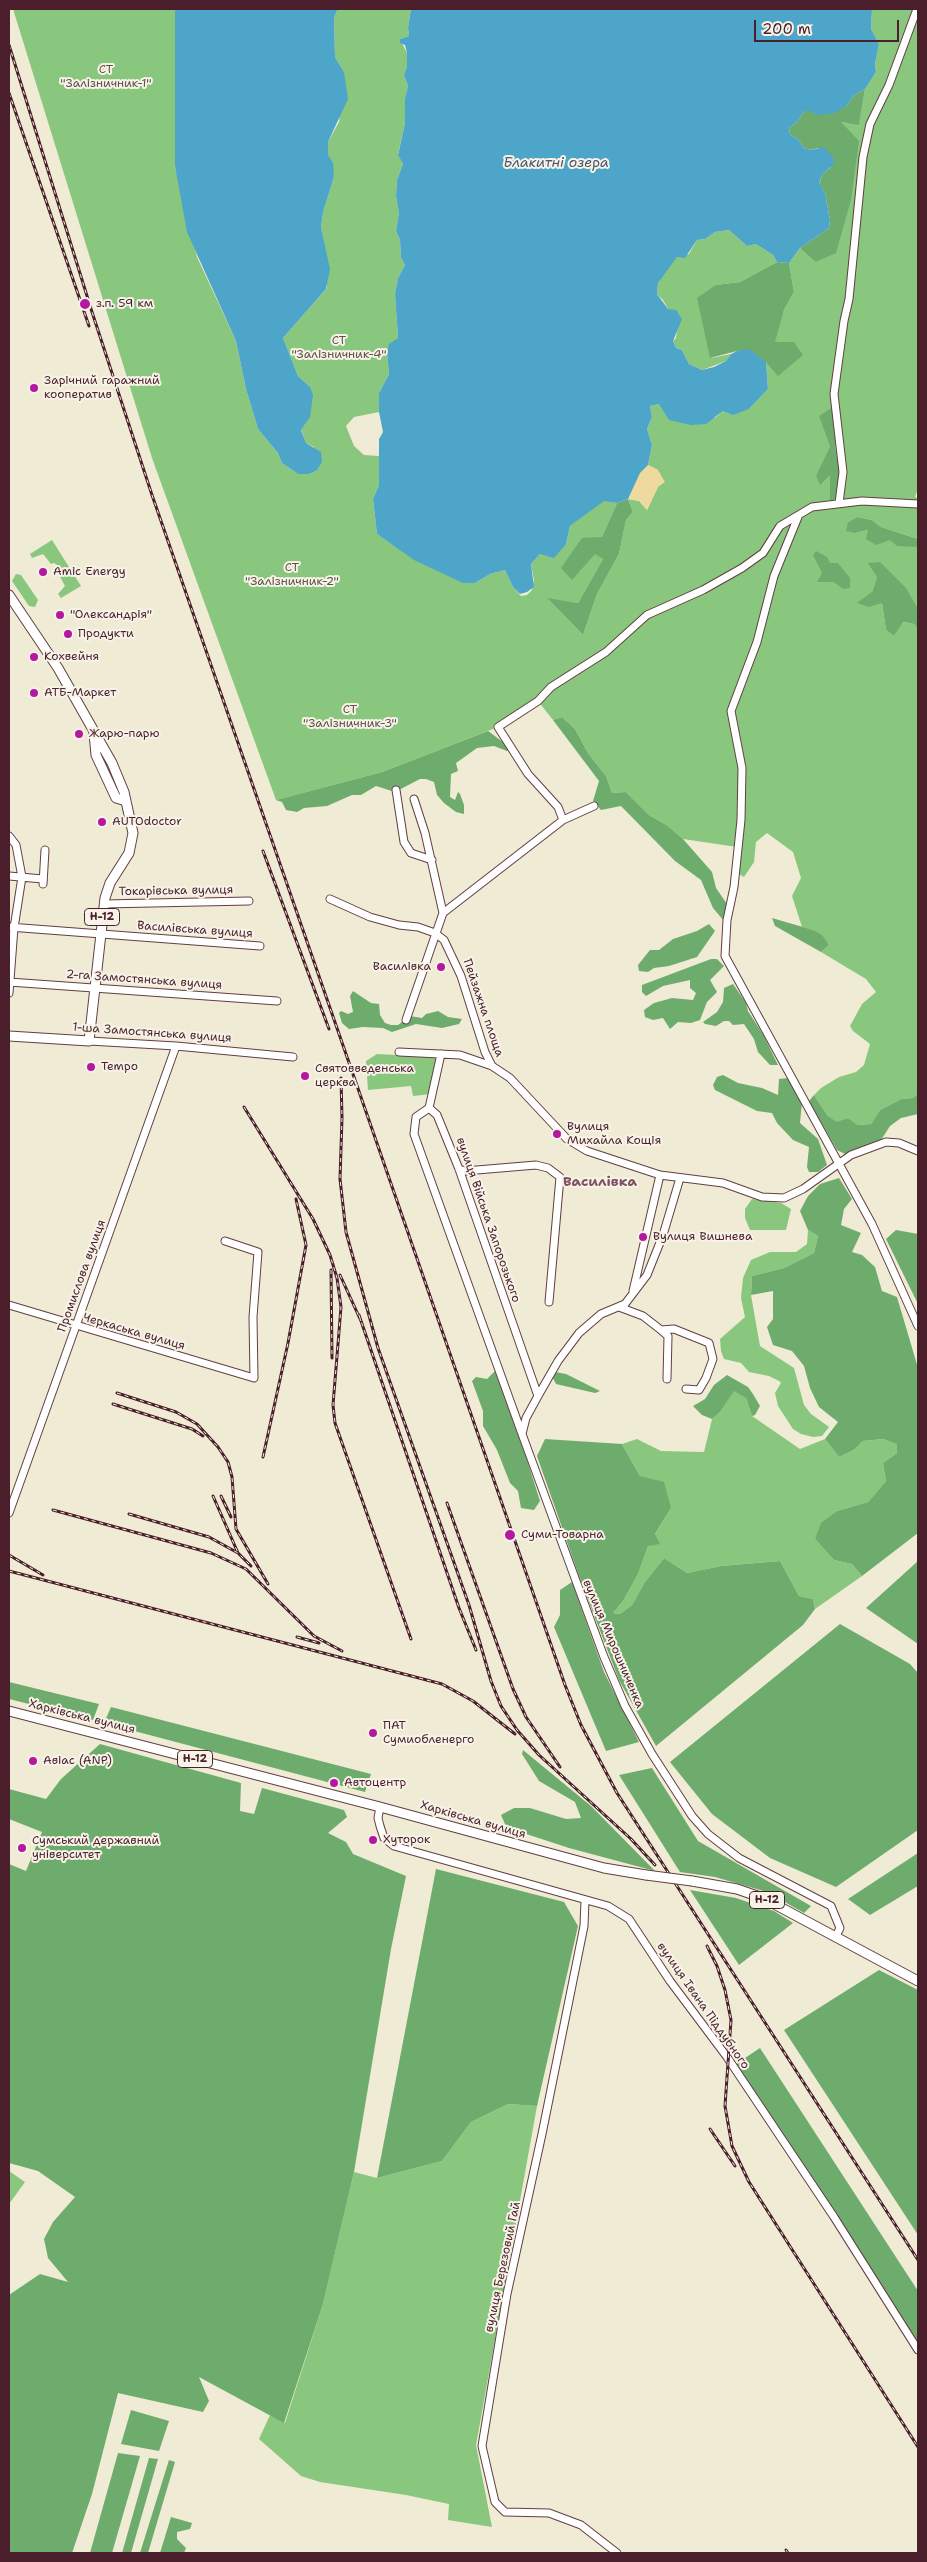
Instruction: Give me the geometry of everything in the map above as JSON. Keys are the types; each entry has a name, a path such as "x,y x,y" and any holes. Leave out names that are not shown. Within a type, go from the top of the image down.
{"main road":[{"name":"Н-12","path":"9,595 47,650 94,730 112,763 132,819 132,842 128,853 110,882 104,904 89,1041"},
{"name":"1-ша Замостянська вулиця","path":"9,1036 89,1041"},
{"name":"Харківська вулиця","path":"9,1711 380,1807 604,1868 737,1889 763,1898 918,1981"}],"street":[{"path":"839,503 843,472 834,394 844,321 849,299 863,157 870,124 889,85 917,9"},
{"path":"563,820 558,807 528,774 498,727 538,701 551,687 606,652 647,615 703,590 742,568 763,553 780,526 812,507 839,503 880,501 918,504"},
{"path":"798,517 774,576 757,642 731,711 742,768 741,820 734,887 727,920 725,956 872,1224 918,1326"},
{"path":"396,790 404,842 411,853 432,860"},
{"path":"406,1020 434,933 443,913 432,860 414,799"},
{"path":"443,913 563,820 594,806"},
{"path":"9,836 16,845 22,877 11,928 9,993"},
{"path":"9,876 43,881 45,850"},
{"path":"330,899 370,916 434,933"},
{"name":"Токарівська вулиця","path":"104,904 249,900"},
{"path":"439,924 444,940"},
{"name":"Василівська вулиця","path":"11,928 260,946"},
{"name":"Пейзажна площа","path":"434,933 444,940 461,976 485,1052 492,1066"},
{"name":"2-га Замостянська вулиця","path":"9,982 277,1000"},
{"name":"1-ша Замостянська вулиця","path":"89,1041 176,1046 293,1057"},
{"name":"Промислова вулиця","path":"9,1513 176,1046"},
{"name":"Пейзажна площа","path":"399,1052 460,1055 492,1066"},
{"path":"429,1108 441,1054"},
{"path":"492,1066 514,1082 567,1139 587,1151 660,1175 723,1183 762,1197 784,1198 803,1189 851,1155 886,1142 899,1143 918,1151"},
{"name":"вулиця Війська Запорозького","path":"429,1108 437,1115 459,1169 538,1396"},
{"name":"вулиця Мирошниченка","path":"429,1108 416,1117 414,1134 604,1657 626,1706 652,1754 692,1816 708,1834 746,1862 831,1906 840,1928 836,1936"},
{"path":"459,1169 465,1171 536,1165 548,1168 560,1177 549,1302"},
{"path":"632,1297 660,1175"},
{"path":"522,1434 526,1418 538,1396 558,1361 579,1333 601,1314 619,1307 632,1297 647,1275 680,1178"},
{"name":"Черкаська вулиця","path":"9,1305 75,1327 254,1378 253,1317 258,1252 225,1240"},
{"path":"619,1307 643,1316 668,1336 667,1379"},
{"path":"661,1330 674,1329 709,1343 713,1360 706,1378 699,1390 686,1389"},
{"name":"вулиця Івана Піддубного","path":"380,1807 378,1818 384,1838 394,1846 608,1906 629,1919 670,1981 727,2057 834,2217 918,2350"},
{"name":"вулиця Березовий Гай","path":"584,1900 584,1926 507,2294 482,2446 495,2502 505,2512 549,2513 581,2525 617,2553"}],"green space":[{"path":"13,9 175,9 175,166 197,257 236,341 246,389 258,429 278,453 282,463 298,474 309,474 316,471 314,447 306,443 301,429 305,424 310,387 298,376 283,338 327,288 321,228 323,212 334,177 328,155 328,142 339,122 344,72 335,57 334,17 338,9 411,9 408,28 409,36 400,39 407,53 407,66 404,75 408,86 405,98 405,123 398,154 403,164 397,180 396,196 399,213 396,231 400,240 401,258 405,265 398,278 395,294 398,338 387,353 389,374 379,393 379,412 354,417 346,426 354,446 364,455 379,456 379,485 373,499 377,534 393,545 475,583 490,574 505,570 513,587 521,596 527,595 532,590 534,580 531,564 540,554 566,544 570,526 604,500 617,503 595,553 603,559 578,603 548,599 583,635 597,594 619,554 626,520 633,512 628,499 639,501 647,510 658,487 658,470 648,465 652,445 647,429 652,417 650,406 659,404 715,418 723,411 749,409 768,389 766,362 784,310 794,292 789,263 800,248 815,262 844,219 851,200 840,122 859,124 865,89 876,72 875,64 879,44 871,29 872,9 918,9 918,489 915,497 918,498 918,539 881,527 872,520 857,517 848,522 855,533 868,530 890,540 918,546 918,609 877,577 872,592 882,603 886,630 894,636 902,622 914,624 918,630 918,1093 913,1098 901,1099 880,1110 871,1124 858,1125 848,1118 837,1123 828,1116 814,1095 821,1088 839,1077 856,1072 864,1065 870,1044 853,1031 850,1026 862,1004 876,992 866,979 821,952 829,945 813,930 802,927 792,896 801,878 793,852 767,833 756,842 754,862 744,877 734,871 737,847 683,839 668,826 649,815 626,792 612,793 606,776 588,753 575,729 562,717 553,720 538,701 498,727 382,772 276,800 152,458","holes":["833,408 836,453 840,470 830,500 830,474 816,475 830,446"]},
{"path":"865,89 859,125 841,122 859,141 851,200 836,253 815,262 800,248 829,228 830,220 825,193 819,184 822,175 831,167 825,151 818,148 811,150 804,148 798,139 790,135 789,128 797,122 804,111 847,105 854,95"},
{"path":"729,230 747,246 756,244 773,255 777,262 740,282 716,285 711,358 731,354 726,361 702,370 689,364 682,350 676,348 673,341 676,338 678,326 663,300 657,294 658,283 667,267 677,257 689,254 697,240 705,239 715,232"},
{"path":"777,262 789,263 794,292 784,310 775,342 794,342 803,355 778,376 766,362 737,351 710,358 697,298 716,285 740,282"},
{"path":"833,407 836,453 840,470 838,498 830,501 830,475 820,485 816,475 830,446 819,416"},
{"path":"628,499 633,512 626,520 619,554 597,594 583,635 547,598 578,603 603,559 595,554 572,580 561,568 582,538 602,537 617,503"},
{"path":"857,517 872,520 881,527 918,539 918,547 897,546 890,540 876,545 866,539 868,530 855,533 846,531 848,522"},
{"path":"52,540 81,586 61,598 58,594 65,586 60,577 64,574 60,567 54,563 51,564 43,554 32,558 30,554"},
{"path":"816,551 827,557 830,563 838,563 850,578 850,588 843,589 834,582 817,582 822,573 813,555"},
{"path":"880,562 906,588 918,609 918,630 914,624 903,622 894,636 886,630 882,603 869,607 857,603 872,592 877,577 868,563"},
{"path":"16,574 21,575 38,600 35,607 29,606 12,581"},
{"path":"562,717 575,729 588,753 606,776 612,793 626,792 649,815 668,826 683,839 712,872 716,888 727,904 724,921 713,908 701,880 675,861 621,806 601,810 593,801 599,781 553,720"},
{"path":"488,731 507,745 509,750 494,746 477,748 456,763 458,771 451,774 450,797 455,800 458,792 460,794 464,805 464,814 456,812 444,803 437,795 434,782 426,779 420,779 395,792 376,786 361,795 352,795 327,806 304,808 297,812 286,810 282,802 276,800 382,772"},
{"path":"772,918 813,930 822,935 829,945 821,952 775,926"},
{"path":"709,924 715,931 697,957 669,966 654,968 648,972 639,971 638,965 650,950 659,950 673,939 697,931"},
{"path":"711,959 717,959 724,966 710,980 717,992 707,1002 700,1020 691,1023 678,1022 670,1029 663,1018 653,1020 645,1017 644,1010 654,1003 672,998 693,1000 696,993 690,988 690,980 663,986 646,996 642,992 642,985"},
{"path":"733,984 746,1003 748,1011 764,1036 778,1065 770,1065 758,1052 754,1039 744,1024 733,1025 729,1021 724,1021 716,1026 703,1022 717,1012 723,1002 724,988"},
{"path":"353,991 371,1003 379,1004 380,1015 385,1023 391,1025 398,1025 410,1016 422,1018 426,1014 438,1011 448,1017 462,1019 459,1024 442,1028 416,1024 392,1032 383,1028 363,1027 349,1029 342,1023 339,1013 341,1011 348,1014 353,1012 350,996"},
{"path":"377,1054 438,1057 431,1094 413,1096 411,1086 368,1090 366,1061"},
{"path":"723,1075 738,1083 762,1088 778,1095 779,1079 788,1078 802,1102 800,1123 818,1139 827,1165 818,1172 809,1172 807,1167 809,1147 793,1140 777,1123 772,1113 757,1111 715,1090 713,1085 717,1077"},
{"path":"918,1093 918,1114 901,1118 890,1126 881,1140 845,1154 837,1150 809,1101 814,1095 828,1116 837,1122 848,1118 858,1125 871,1124 880,1110 901,1099 913,1098"},
{"path":"839,1178 852,1199 844,1209 841,1225 861,1233 852,1252 862,1255 875,1267 882,1291 897,1297 918,1368 918,1533 862,1576 852,1564 834,1560 815,1539 821,1523 837,1511 868,1502 886,1481 883,1463 897,1453 897,1444 883,1439 863,1441 854,1450 839,1457 825,1439 838,1422 819,1407 810,1388 804,1366 792,1351 773,1345 767,1327 773,1319 773,1291 751,1295 752,1276 784,1268 814,1253 818,1236 808,1230 800,1211 808,1196 820,1184"},
{"path":"752,1199 781,1203 791,1209 786,1230 750,1230 745,1218 745,1209"},
{"path":"808,1230 818,1236 814,1253 784,1268 752,1276 751,1295 760,1346 794,1368 804,1405 811,1414 829,1427 822,1436 813,1437 801,1434 793,1429 778,1406 775,1393 781,1383 769,1376 749,1372 741,1363 724,1359 720,1339 745,1317 741,1298 743,1278 751,1260 770,1252 796,1252 807,1244"},
{"path":"896,1230 918,1234 918,1304 886,1239"},
{"path":"495,1371 502,1381 540,1501 534,1510 521,1508 518,1491 510,1483 497,1450 483,1426 483,1411 472,1381 476,1377 487,1379"},
{"path":"555,1372 566,1374 600,1391 595,1393 556,1384 552,1376"},
{"path":"727,1375 748,1387 753,1394 760,1406 755,1415 752,1416 746,1398 734,1391 720,1412 712,1419 702,1415 693,1406 705,1399 714,1385"},
{"path":"734,1390 746,1398 752,1416 800,1449 825,1439 839,1457 854,1450 863,1441 883,1439 898,1444 897,1453 883,1463 886,1481 868,1502 837,1511 815,1539 834,1560 852,1564 862,1576 815,1609 813,1599 799,1596 780,1561 721,1566 687,1573 664,1558 645,1582 632,1605 620,1614 613,1613 623,1601 638,1574 648,1546 671,1508 640,1476 622,1444 637,1439 661,1451 704,1452 712,1419 720,1412"},
{"path":"545,1439 622,1444 640,1476 664,1482 671,1508 655,1534 660,1544 648,1546 638,1574 623,1601 613,1613 620,1614 632,1605 645,1582 664,1558 687,1573 721,1566 780,1561 799,1596 813,1599 815,1609 803,1625 656,1746 619,1680 579,1576 537,1456"},
{"path":"918,1561 918,1644 866,1608"},
{"path":"572,1582 604,1672 639,1742 606,1751 554,1627 560,1615 560,1590"},
{"path":"840,1624 910,1664 918,1673 918,1830 836,1887 770,1858 712,1814 670,1762"},
{"path":"9,1682 99,1704 93,1720 9,1699"},
{"path":"111,1707 371,1774 365,1792 104,1723"},
{"path":"100,1744 241,1783 240,1811 254,1814 262,1788 344,1810 347,1817 328,1833 346,1842 353,1854 406,1876 391,1949 354,2172 323,2304 284,2423 199,2377 209,2401 203,2412 118,2393 92,2494 72,2553 9,2553 9,2295 40,2274 68,2282 48,2258 44,2239 53,2222 75,2197 38,2171 9,2163 9,1864 26,1871 42,1832 9,1819 9,1789 46,1799 61,1779"},
{"path":"523,1750 591,1806 655,1871 569,1848 511,1829 505,1824 501,1815 514,1808 530,1808 566,1819 581,1818 575,1802 539,1781 522,1754"},
{"path":"652,1768 698,1841 811,1906 804,1913 767,1892 715,1877 680,1872 619,1775"},
{"path":"918,1853 918,1886 870,1915 848,1899"},
{"path":"436,1869 564,1902 578,1926 537,2106 508,2104 471,2122 442,2161 377,2178"},
{"path":"690,1890 736,1898 774,1911 793,1923 739,1965"},
{"path":"879,1970 918,1990 918,2235 784,2030"},
{"path":"760,2048 918,2291 918,2346 736,2064"},
{"path":"508,2104 537,2106 476,2445 492,2527 448,2520 449,2504 406,2495 320,2482 301,2476 259,2439 270,2415 285,2423 323,2304 354,2172 377,2178 442,2161 471,2122"},
{"path":"9,2171 25,2182 9,2204"},
{"path":"131,2410 169,2421 159,2451 121,2444"},
{"path":"118,2453 140,2456 112,2553 90,2553"},
{"path":"149,2458 158,2459 131,2553 122,2553"},
{"path":"169,2460 175,2462 148,2553 140,2553"},
{"path":"171,2517 192,2523 190,2529 177,2532 177,2539 186,2548 184,2553 160,2553"}],"sand":[{"path":"648,465 658,470 665,482 658,487 647,510 639,501 628,499 640,472"}],"water":[{"path":"175,9 338,9 334,17 335,57 344,72 348,99 328,142 328,155 333,163 334,177 323,212 321,228 330,269 326,289 283,338 298,376 310,387 313,395 310,417 301,430 306,443 321,452 322,462 316,471 309,474 298,474 282,463 278,453 258,429 246,389 236,341 187,232 175,166"},
{"name":"Блакитні озера","path":"411,9 872,9 871,29 879,44 875,64 876,72 865,89 854,95 847,105 835,113 816,115 811,111 804,111 797,122 789,128 790,135 798,139 804,148 811,150 824,147 833,157 834,164 822,175 819,183 825,193 830,220 829,228 800,248 789,263 777,262 773,255 756,244 747,246 729,230 715,232 705,239 697,240 685,258 677,257 658,283 657,294 668,309 676,310 682,319 673,341 676,348 682,350 689,364 702,370 714,367 726,361 731,354 749,349 766,362 768,389 749,409 733,415 723,411 706,424 691,425 669,420 659,404 650,406 652,417 647,429 652,445 648,465 640,473 628,499 617,503 604,501 570,526 566,544 554,558 540,554 531,564 534,587 520,594 513,587 505,570 490,574 475,583 463,583 414,560 377,534 373,499 379,485 379,439 383,432 379,412 379,393 389,374 387,353 389,344 398,338 395,294 398,278 405,265 401,258 400,240 396,231 399,213 396,196 397,180 403,164 398,155 405,123 405,98 408,86 404,75 407,66 407,53 405,45 400,43 400,39 409,36 408,28"}],"railway":[{"path":"9,45 92,312 152,495 565,1685 581,1725 617,1793 918,2260"},
{"path":"9,93 89,326"},
{"path":"263,851 329,1029"},
{"path":"341,1078 340,1179 346,1232 378,1348 469,1605 491,1681 501,1706 517,1730 539,1755 631,1839 655,1865"},
{"path":"244,1107 313,1219 330,1255 337,1278 341,1307 333,1405 335,1423 411,1639"},
{"path":"263,1457 288,1343 306,1245 296,1199"},
{"path":"331,1270 332,1358"},
{"path":"340,1275 361,1321"},
{"path":"359,1315 459,1608 476,1650"},
{"path":"117,1393 176,1412 197,1424 218,1447 228,1462 232,1477 236,1529 268,1584"},
{"path":"113,1404 192,1429 203,1436"},
{"path":"213,1496 238,1553"},
{"path":"221,1496 231,1517"},
{"path":"447,1503 513,1689 526,1717 560,1767"},
{"path":"53,1510 211,1553 246,1569 314,1636 342,1651"},
{"path":"129,1514 209,1537 238,1553 251,1566"},
{"path":"9,1555 43,1575"},
{"path":"9,1571 442,1684 473,1701 515,1734"},
{"path":"297,1637 319,1643"},
{"path":"707,1946 717,1966 725,1990 731,2020 725,2106 732,2146 749,2182 918,2447"},
{"path":"710,2129 735,2166"}],"place":[{"name":"з.п. 59 км","path":"85,304"},
{"name":"Зарічний гаражний кооператив","path":"34,388"},
{"name":"Amic Energy","path":"43,572"},
{"name":"\"Олександрія\"","path":"60,615"},
{"name":"Продукти","path":"68,634"},
{"name":"Кохвейня","path":"34,657"},
{"name":"АТБ-Маркет","path":"34,693"},
{"name":"Жарю-парю","path":"79,734"},
{"name":"AUTOdoctor","path":"102,822"},
{"name":"Василівка","path":"441,967"},
{"name":"Tempo","path":"91,1067"},
{"name":"Святовведенська церква","path":"305,1076"},
{"name":"Вулиця Михайла Кощія","path":"557,1134"},
{"name":"Вулиця Вишнева","path":"643,1237"},
{"name":"Суми-Товарна","path":"510,1535"},
{"name":"ПАТ Сумиобленерго","path":"373,1733"},
{"name":"Авіас (ANP)","path":"33,1761"},
{"name":"Автоцентр","path":"334,1783"},
{"name":"Хуторок","path":"373,1840"},
{"name":"Сумський державний університет","path":"22,1848"}],"district":[{"name":"Василівка","path":"600,1182"}],"park label":[{"name":"СТ \"Залізничник-1\"","path":"106,77"},
{"name":"СТ \"Залізничник-4\"","path":"339,348"},
{"name":"СТ \"Залізничник-2\"","path":"292,575"},
{"name":"СТ \"Залізничник-3\"","path":"350,717"}]}
